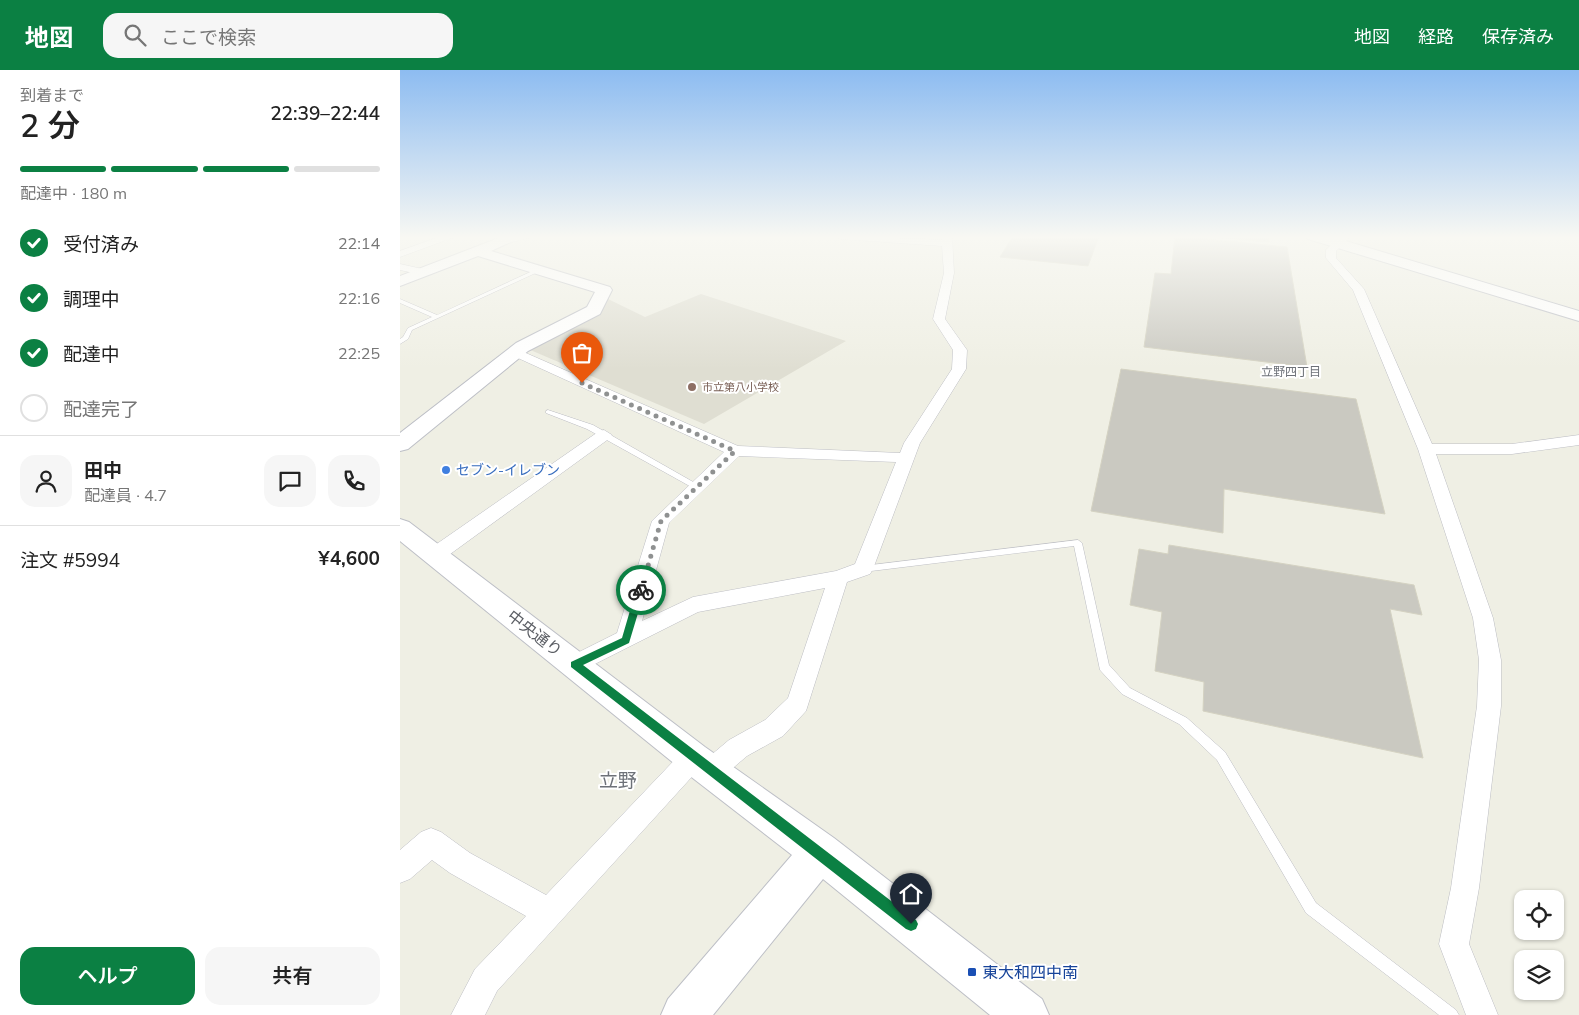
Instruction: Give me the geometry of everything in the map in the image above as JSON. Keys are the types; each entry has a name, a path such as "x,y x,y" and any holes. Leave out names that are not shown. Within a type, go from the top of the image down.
{"street":[{"path":"400,444 514,353 594,310 604,290 572,280"},
{"path":"575,664 693,605 838,578 862,569 906,458 958,369 960,350 939,319 948,280"},
{"path":"1350,280 1358,289 1426,450 1483,618 1490,660 1489,706 1465,888 1454,944 1482,1015"},
{"path":"1467,280 1579,316"},
{"path":"514,353 735,451 906,458"},
{"path":"435,555 604,435"},
{"path":"1426,450 1512,449 1579,440"},
{"path":"626,640 661,521 735,451"},
{"name":"中央通り","path":"400,528 702,764 820,852 1026,1015"},
{"path":"468,1015 486,980 550,913 702,764 738,748 774,728 798,704 838,578"},
{"path":"400,869 431,842 460,863 550,913"},
{"path":"684,1015 820,852"}],"lane":[{"path":"400,342 406,338 410,329 517,280"},
{"path":"400,301 437,317"},
{"path":"548,412 604,435 698,487"},
{"path":"862,569 1078,543 1104,667 1126,691 1183,721 1221,756 1311,908 1450,1015"}],"shaded area":[{"name":"市立第八小学校","path":"701,294 846,341 704,424 528,349 606,298 645,317"}],"building":[{"path":"1154,280 1293,280 1307,367 1144,347"},
{"path":"1121,369 1356,399 1385,514 1224,489 1223,533 1091,511"},
{"path":"1169,545 1414,585 1422,615 1390,609 1423,758 1203,711 1204,682 1155,671 1162,612 1130,605 1139,549 1168,554"}],"way so far":[{"path":"582,383 735,451 720,468 661,521 641,590"}],"place":[{"name":"市立第八小学校","path":"692,387"},
{"name":"セブン-イレブン","path":"446,470"},
{"name":"東大和四中南","path":"972,972"}],"district":[{"name":"立野四丁目","path":"1291,372"},
{"name":"立野","path":"618,780"}],"route":[{"path":"641,590 626,640 575,664 693,758 820,852 911,924"}]}
